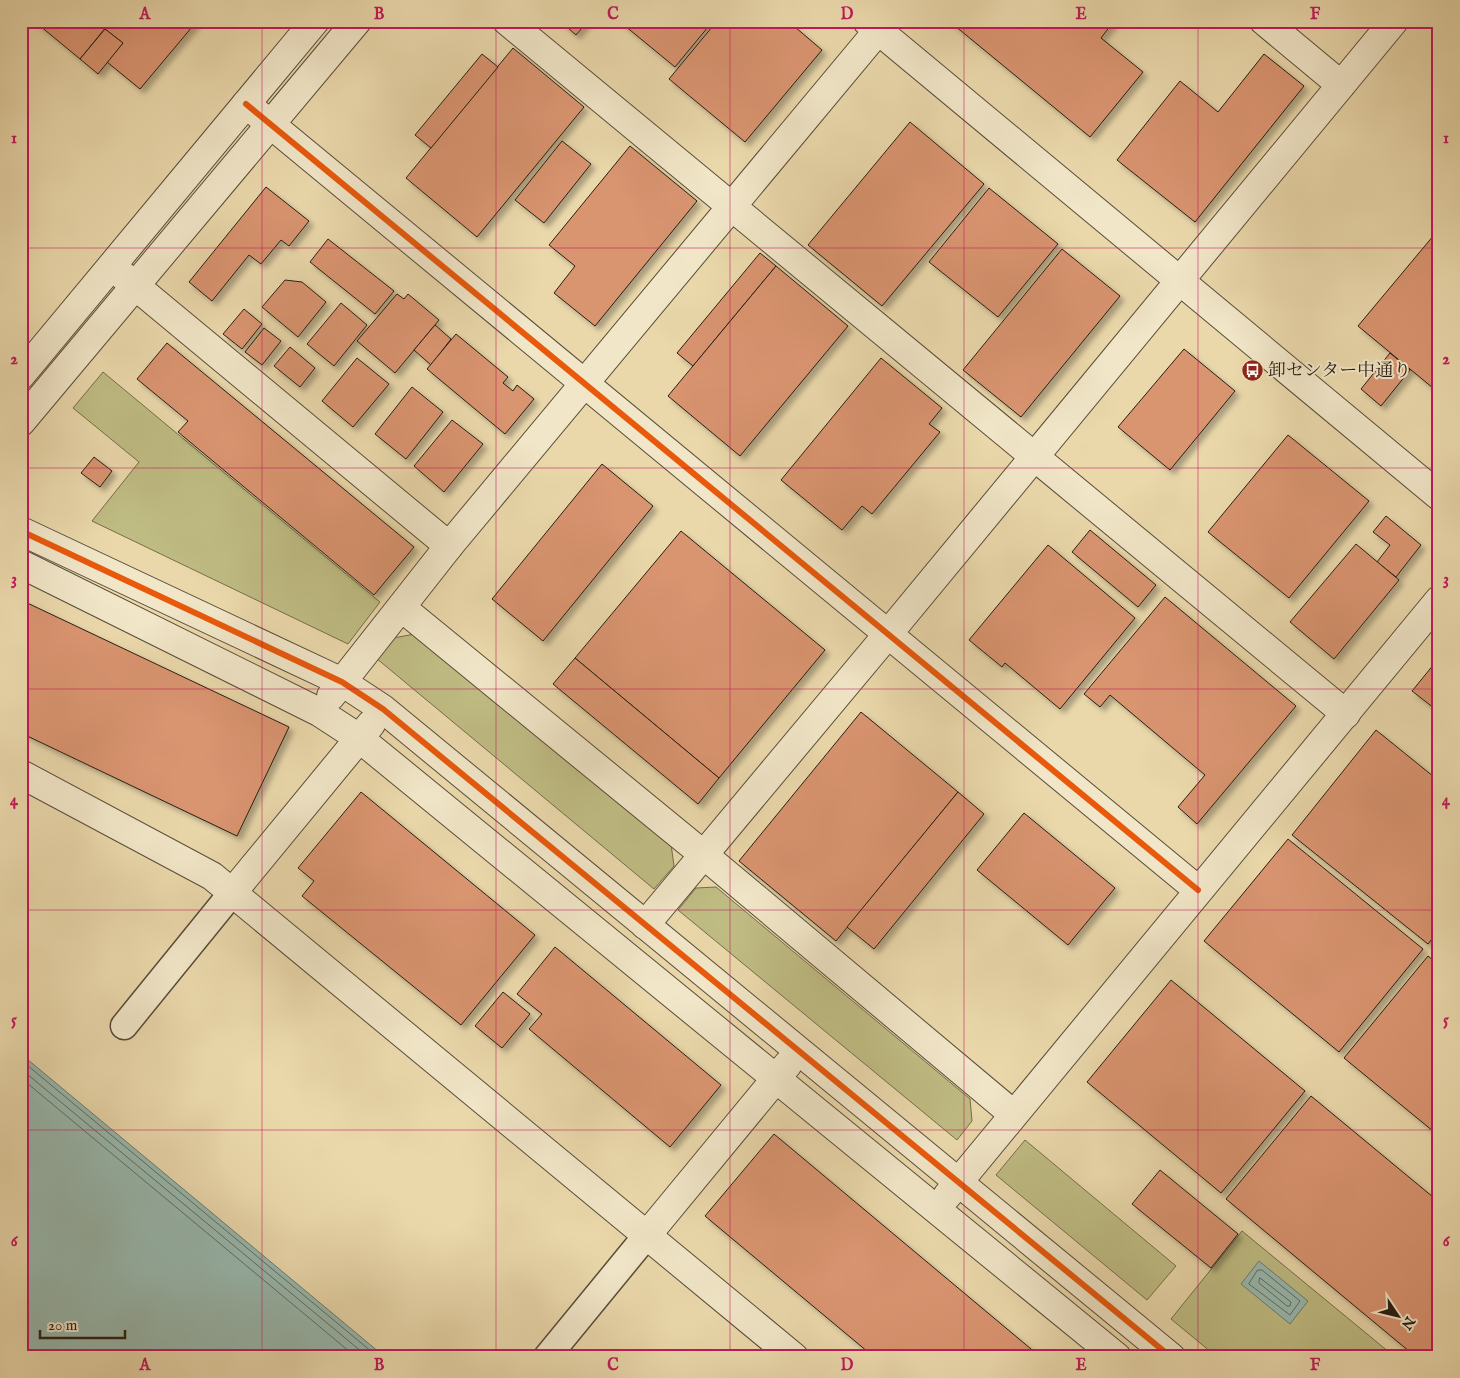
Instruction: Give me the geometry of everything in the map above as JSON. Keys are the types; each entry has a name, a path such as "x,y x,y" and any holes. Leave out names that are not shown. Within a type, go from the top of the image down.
{"street":[{"path":"21,375 316,21"},
{"path":"21,422 357,21"},
{"path":"507,21 1346,714"},
{"path":"1264,21 1341,85"},
{"path":"645,925 1394,21"},
{"path":"319,712 449,546 731,207 877,24 1178,280 1439,496"},
{"path":"246,104 1198,890"},
{"path":"112,267 449,546"},
{"path":"21,531 342,682 383,709 1171,1357"},
{"path":"21,564 319,712 359,738 1117,1357"},
{"path":"936,1209 1439,600"},
{"path":"402,608 704,855 1013,1114"},
{"path":"124,1026 383,709"},
{"path":"21,774 212,876 794,1357"},
{"path":"547,1357 776,1077 799,1052"}],"shaded area":[{"path":"103,372 380,602 348,644 92,521 139,462 73,408"},
{"path":"415,634 671,844 674,866 654,889 376,658 393,638"},
{"path":"716,887 970,1099 972,1121 957,1140 678,910 696,888"},
{"path":"1025,1140 1176,1266 1147,1300 996,1175"},
{"path":"1242,1231 1395,1357 1217,1357 1171,1319"}],"water":[{"path":"21,1054 385,1357 21,1357"},
{"path":"1259,1261 1308,1301 1290,1324 1241,1284"}],"building":[{"path":"34,21 111,21 80,59"},
{"path":"111,21 197,21 140,89 107,62 123,43 105,29"},
{"path":"560,21 588,21 576,35"},
{"path":"619,21 713,21 675,67"},
{"path":"717,21 788,21 822,50 745,142 669,79"},
{"path":"949,21 1114,21 1101,38 1143,72 1090,137"},
{"path":"105,29 123,43 98,74 80,59"},
{"path":"513,48 584,107 477,237 406,178"},
{"path":"482,54 498,67 431,148 415,135"},
{"path":"1264,54 1304,86 1195,222 1117,160 1180,81 1218,112"},
{"path":"910,122 984,184 882,306 808,245"},
{"path":"562,141 591,164 544,223 515,200"},
{"path":"630,146 697,201 595,326 554,293 575,266 549,245"},
{"path":"266,187 309,221 289,246 281,240 261,264 249,255 212,301 189,282"},
{"path":"989,188 1058,244 998,317 929,262"},
{"path":"1439,229 1439,393 1358,326"},
{"path":"328,239 394,291 375,314 310,262"},
{"path":"1062,249 1120,296 1021,417 963,370"},
{"path":"760,253 776,266 693,366 677,353"},
{"path":"776,266 848,326 740,456 668,396"},
{"path":"285,280 302,282 326,302 298,337 262,307"},
{"path":"397,294 404,299 408,294 439,320 395,373 357,341"},
{"path":"341,303 367,325 334,366 307,344"},
{"path":"244,309 262,324 242,349 223,334"},
{"path":"435,325 451,339 431,365 414,350"},
{"path":"264,328 281,341 262,365 245,352"},
{"path":"456,334 508,377 503,383 513,391 517,385 534,399 505,434 427,369"},
{"path":"167,343 414,547 374,595 178,432 188,421 137,379"},
{"path":"290,347 315,368 300,387 274,366"},
{"path":"1184,349 1235,391 1170,470 1118,427"},
{"path":"1390,353 1410,370 1381,406 1361,389"},
{"path":"357,358 389,384 353,427 322,401"},
{"path":"881,358 942,408 929,424 940,432 872,514 862,506 842,530 781,480"},
{"path":"412,387 443,412 406,459 375,434"},
{"path":"452,420 483,444 444,492 414,466"},
{"path":"1288,435 1369,501 1289,598 1208,532"},
{"path":"94,457 112,471 100,487 81,473"},
{"path":"602,464 653,506 543,641 492,599"},
{"path":"1386,516 1421,545 1396,577 1377,562 1390,545 1373,532"},
{"path":"1090,530 1156,585 1138,607 1072,552"},
{"path":"681,531 825,650 719,778 575,658"},
{"path":"1356,544 1399,580 1334,659 1290,622"},
{"path":"1048,545 1135,618 1060,709 1005,663 1002,667 969,640"},
{"path":"1165,597 1296,706 1197,824 1178,807 1205,775 1110,695 1100,707 1084,694"},
{"path":"21,600 289,727 237,836 21,733"},
{"path":"575,658 719,778 698,804 553,684"},
{"path":"1439,658 1439,712 1412,691"},
{"path":"861,712 958,792 836,941 739,861"},
{"path":"1376,730 1439,781 1439,930 1428,944 1292,835"},
{"path":"361,792 535,935 461,1025 302,896 314,881 298,868"},
{"path":"958,792 984,814 874,949 847,927"},
{"path":"1024,813 1115,888 1068,945 977,870"},
{"path":"1288,839 1423,949 1339,1052 1204,941"},
{"path":"555,947 721,1085 670,1147 529,1029 542,1014 517,994"},
{"path":"1428,956 1439,965 1439,1136 1344,1058"},
{"path":"1171,980 1305,1091 1221,1193 1087,1082"},
{"path":"503,992 530,1014 502,1048 475,1026"},
{"path":"1311,1096 1439,1202 1439,1357 1416,1357 1226,1199"},
{"path":"774,1134 1037,1354 1035,1357 874,1357 705,1216"},
{"path":"1160,1170 1238,1234 1211,1268 1132,1204"}],"cycle path":[{"path":"246,104 1198,890"},
{"path":"21,531 342,682 383,709 1171,1357"}],"place":[{"name":"卸センター中通り","path":"1252,370"}]}
